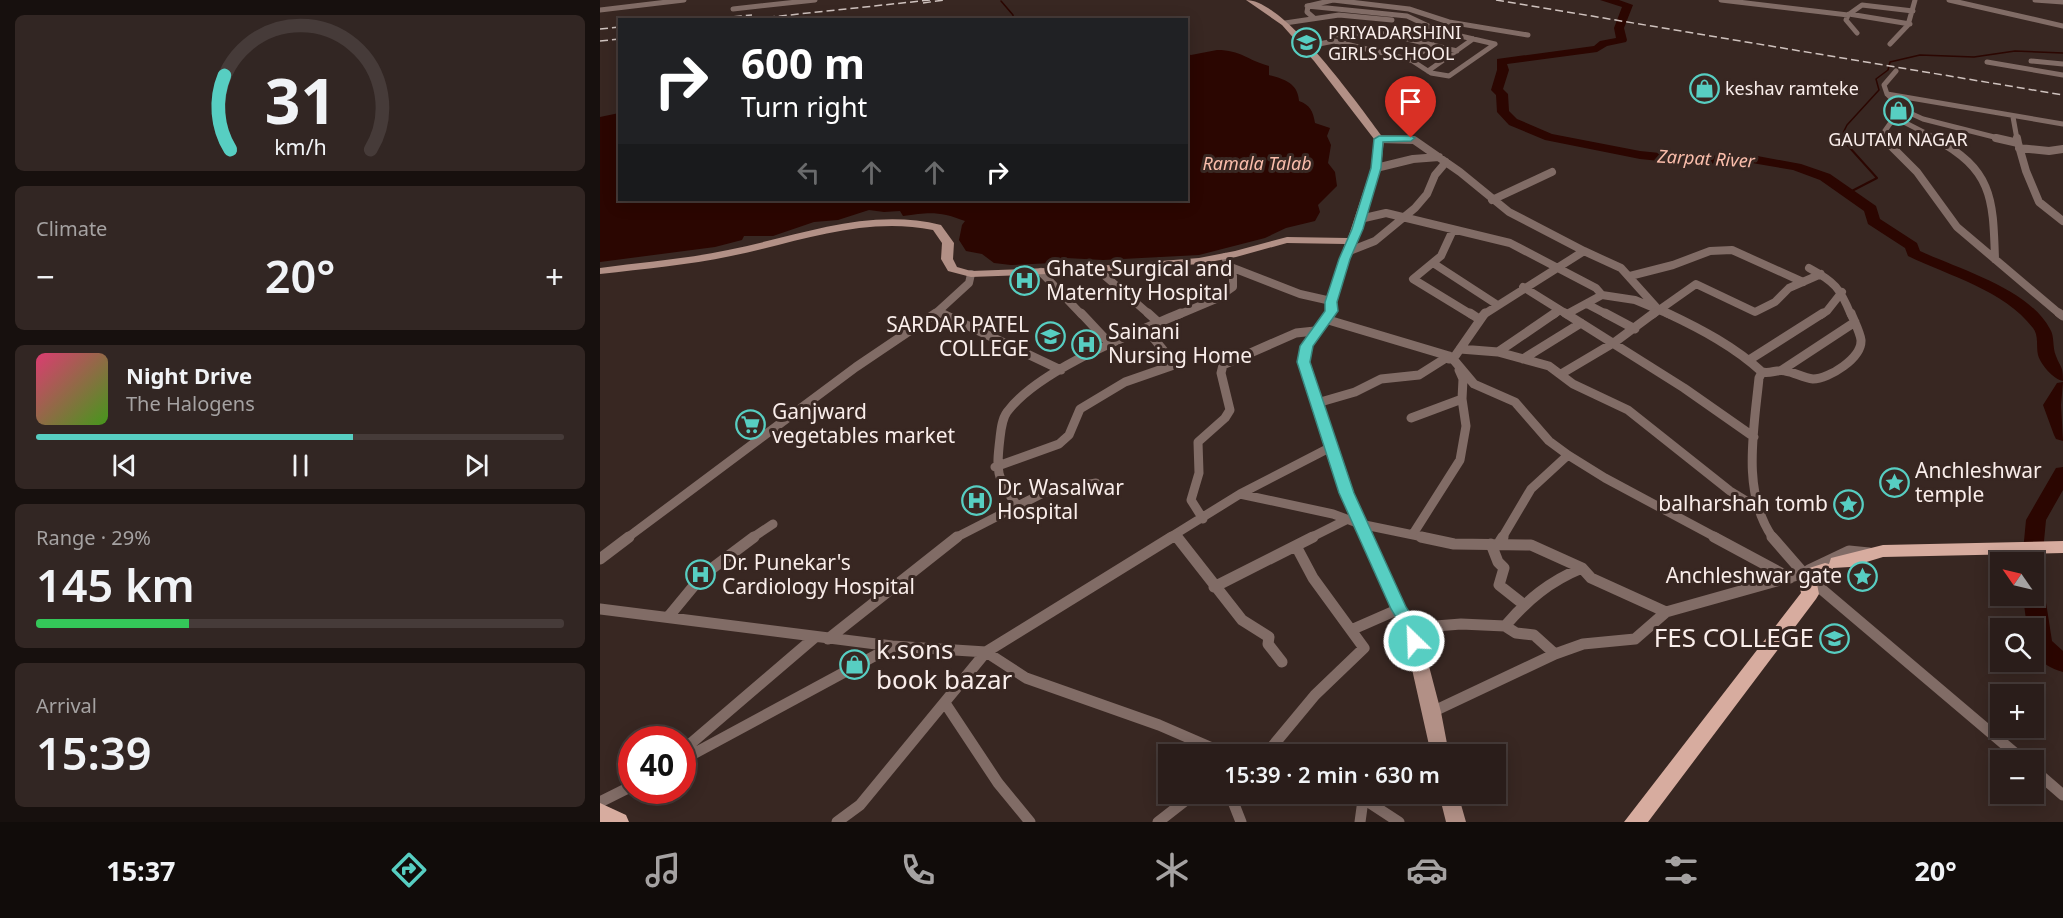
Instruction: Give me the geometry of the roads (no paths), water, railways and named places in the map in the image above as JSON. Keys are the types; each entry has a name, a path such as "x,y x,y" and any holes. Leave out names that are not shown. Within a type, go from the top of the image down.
{"main road":[{"path":"1635,822 1810,594 1800,576 1857,561 1871,553 1960,548 2063,547"},
{"path":"600,813 618,822"}],"street":[{"path":"627,0 628,8"},
{"path":"600,10 684,0"},
{"path":"733,9 755,3 815,0"},
{"path":"1250,0 1285,23 1317,59 1379,139 1376,168 1331,302 1332,311 1306,346 1304,362 1333,446 1353,522 1411,628 1438,744"},
{"path":"1307,6 1333,0 1399,8 1455,23 1528,35"},
{"path":"1721,0 1849,14 1910,24"},
{"path":"1772,0 1785,8"},
{"path":"1890,44 1902,35 1910,24 1915,0"},
{"path":"1949,0 2063,26"},
{"path":"1983,8 1986,0"},
{"path":"2035,0 2063,2"},
{"path":"1857,33 1846,23 1849,14 1862,5 1913,11"},
{"path":"1307,6 1307,10 1314,18"},
{"path":"1304,47 1334,41 1410,60 1428,71 1450,75 1495,44 1439,32 1405,15 1307,6"},
{"path":"1285,23 1339,15 1392,20"},
{"path":"1331,34 1356,39 1423,25"},
{"path":"1388,34 1457,51"},
{"path":"1428,71 1473,39"},
{"path":"1410,60 1432,45"},
{"path":"2031,61 2063,64"},
{"path":"1987,62 2063,75"},
{"path":"1896,71 1883,84 1887,94 1901,109 1920,118 2018,145 2049,151 2063,149"},
{"path":"1887,94 2063,124"},
{"path":"1920,118 1936,102"},
{"path":"1901,109 1882,135 1883,140 1917,172 1957,227 2053,310 2063,316"},
{"path":"1894,117 1924,132 1966,158 1973,165 1993,204 1995,259"},
{"path":"2013,117 2018,145 2039,202 2063,221"},
{"path":"1379,139 1411,138 1446,162 1492,200 1528,222 1621,268 1657,309"},
{"path":"1376,168 1413,159 1439,157"},
{"path":"600,271 729,254 850,226 899,221 918,222 937,227 948,243 947,259 952,269 971,274 1226,261 1287,240 1349,246 1375,241 1404,217 1427,194 1435,175 1446,162"},
{"path":"1492,200 1552,172"},
{"path":"1360,219 1383,212 1518,245 1596,288 1602,295"},
{"path":"1453,230 1445,250 1414,280 1479,319"},
{"path":"1630,276 1673,265 1710,251 1730,250 1803,282"},
{"path":"1317,403 1355,392 1382,379 1419,375 1450,358 1460,350 1479,319 1496,304 1584,251"},
{"path":"1226,261 1300,294 1331,302"},
{"path":"1017,505 999,482 995,467 1003,422 1009,409 1038,383 1061,370 1214,299 1232,287 1234,284 1226,261"},
{"path":"1433,263 1496,304"},
{"path":"1782,370 1814,379 1842,368 1854,358 1862,343 1842,292 1821,274 1809,268"},
{"path":"1097,269 1159,323"},
{"path":"1041,272 1111,345"},
{"path":"600,559 856,367 938,312 969,283 971,274"},
{"path":"1560,374 1614,343 1635,329 1657,309 1698,284 1756,312 1779,298 1789,288 1821,274"},
{"path":"1523,287 1614,343 1754,436"},
{"path":"1749,360 1827,311 1842,292"},
{"path":"1498,352 1563,312 1587,304 1602,295 1613,294 1657,309 1749,360 1762,372 1770,374 1782,370 1833,334 1855,322"},
{"path":"1587,304 1635,329"},
{"path":"938,312 1061,370"},
{"path":"1325,319 1450,358 1474,384 1515,402 1541,434 1568,455 1605,478 1800,576 2011,750"},
{"path":"1523,359 1581,323"},
{"path":"995,467 1059,444 1069,435 1080,409 1125,382 1171,366 1173,362 1146,329"},
{"path":"1203,519 1191,500 1199,473 1198,442 1225,418 1230,410 1221,373 1223,365 1296,333 1315,332"},
{"path":"1460,350 1498,352 1546,365 1573,384 1628,410 1730,491 1758,508"},
{"path":"1413,534 1460,460 1466,426 1462,399 1462,373 1450,358"},
{"path":"1762,372 1759,378 1752,446 1758,508 1778,546 1800,576"},
{"path":"1411,418 1462,399"},
{"path":"837,822 860,805 986,652 1240,494 1333,446"},
{"path":"1524,604 1499,585 1504,568 1498,562 1495,544 1531,489 1568,455"},
{"path":"828,639 951,541 1046,492 1096,483"},
{"path":"1240,494 1454,544 1531,545 1582,568 1591,578 1666,612"},
{"path":"1214,587 1296,546 1353,522"},
{"path":"669,616 676,603 709,570 773,524"},
{"path":"1175,536 1243,621 1269,637 1269,645 1282,662"},
{"path":"1274,744 1316,695 1364,647 1312,578 1296,546"},
{"path":"1432,712 1556,654 1583,644 1635,639 1666,612 1800,576 1849,551 1871,553"},
{"path":"1505,626 1524,604 1548,583 1582,568"},
{"path":"600,609 669,616 814,638 986,652 1026,678 1159,725 1203,744"},
{"path":"1351,630 1399,609"},
{"path":"1411,628 1461,624 1505,626 1516,633 1534,635 1556,654"},
{"path":"696,739 814,638"},
{"path":"696,752 892,646"},
{"path":"945,703 998,783 1030,822"},
{"path":"2044,779 2063,795"},
{"path":"600,802 618,793"},
{"path":"1158,822 1181,804"},
{"path":"1234,804 1242,822"},
{"path":"1360,804 1360,822"},
{"path":"1371,804 1399,822"},
{"path":"1452,804 1456,822"}],"water":[{"name":"Ramala Talab","path":"1225,50 1269,66 1269,75 1285,80 1293,86 1299,101 1310,109 1315,123 1330,128 1327,136 1331,145 1328,163 1335,172 1337,186 1318,205 1320,212 1315,221 1286,228 1265,238 1199,255 1103,260 1066,258 1053,263 1011,265 994,263 982,254 966,251 959,240 965,221 941,214 903,216 900,211 869,210 838,220 814,222 773,236 744,236 742,240 715,247 600,262 600,117 618,113 618,201 1188,201 1188,54"}],"waterway":[{"name":"Zarpat River","path":"1605,0 1628,5 1619,28 1622,40 1604,43 1597,49 1501,61 1503,70 1497,90 1502,94 1503,112 1513,122 1549,137 1640,155 1689,160 1752,159 1796,167 1825,177 1871,209 1873,221 1912,246 1913,253 1981,283 2029,313 2043,330 2048,358 2063,376"},
{"path":"1001,1 1013,18"},
{"path":"1840,139 1847,125 1879,90 1876,79 1888,70 1890,62 1920,55 1974,57 2015,51 2063,53"},
{"path":"1841,138 1877,178 1848,193"},
{"name":"Zarpat River","path":"2063,387 2052,405 2063,435"},
{"name":"Zarpat River","path":"2033,552 2036,520 2063,473"},
{"name":"Zarpat River","path":"2037,606 2041,642 2052,656 2063,663"}],"railway":[{"path":"762,18 930,0"},
{"path":"923,3 944,0"},
{"path":"1496,0 2063,95"},
{"path":"720,18 752,15"},
{"path":"600,29 618,27"},
{"path":"600,41 618,39"}],"place":[{"name":"PRIYADARSHINI GIRLS SCHOOL","path":"1307,43"},
{"name":"keshav ramteke","path":"1704,89"},
{"name":"GAUTAM NAGAR","path":"1898,111"},
{"name":"Ghate Surgical and Maternity Hospital","path":"1025,281"},
{"name":"SARDAR PATEL COLLEGE","path":"1050,337"},
{"name":"Sainani Nursing Home","path":"1087,344"},
{"name":"Ganjward vegetables market","path":"751,424"},
{"name":"Anchleshwar temple","path":"1894,483"},
{"name":"Dr. Wasalwar Hospital","path":"976,500"},
{"name":"balharshah tomb","path":"1849,504"},
{"name":"Dr. Punekar's Cardiology Hospital","path":"701,575"},
{"name":"Anchleshwar gate","path":"1863,576"},
{"name":"FES COLLEGE","path":"1835,638"},
{"name":"k.sons book bazar","path":"855,665"}]}
